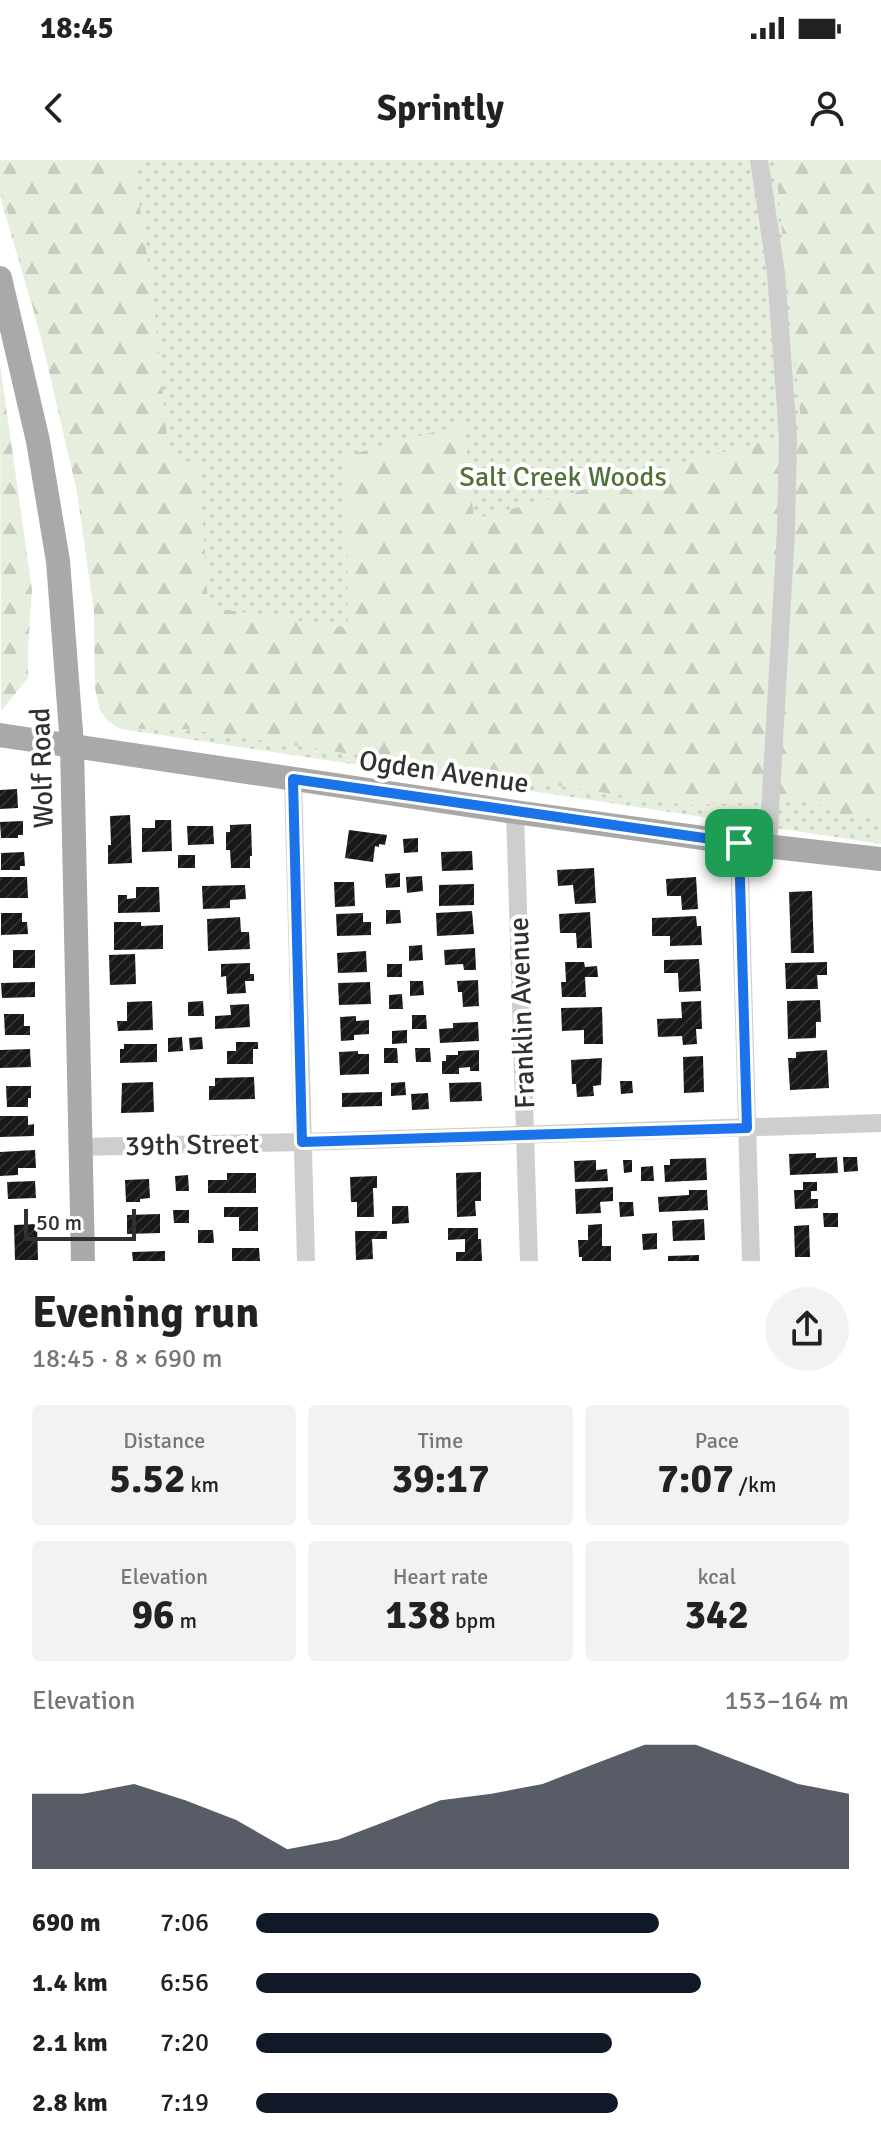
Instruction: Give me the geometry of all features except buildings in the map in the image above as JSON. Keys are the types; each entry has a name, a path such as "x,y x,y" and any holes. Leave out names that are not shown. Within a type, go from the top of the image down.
{"main road":[{"name":"Wolf Road","path":"0,278 38,441 58,561 72,745 83,1261"},
{"name":"Ogden Avenue","path":"0,735 515,812 881,859"}],"street":[{"path":"759,160 776,273 788,437 786,530 768,846"},
{"path":"293,779 306,1261"},
{"name":"Franklin Avenue","path":"515,812 529,1261"},
{"path":"739,843 751,1261"},
{"name":"39th Street","path":"80,1147 881,1123"}],"green space":[{"name":"Salt Creek Woods","path":"0,160 881,160 881,844 121,729 108,721 100,710 95,688 94,610 77,491 42,341 0,196"},
{"path":"0,160 133,160 154,304 169,458 199,463 208,607 348,628 346,456 464,424 474,519 802,431 775,160 881,160 881,814 844,817 814,801 686,805 186,729 121,729 108,721 100,710 95,688 94,610 77,491 42,341 0,184"},
{"path":"0,364 32,590 28,678 1,711"}],"route":[{"path":"293,779 739,843 747,1128 302,1142 293,779"}]}
